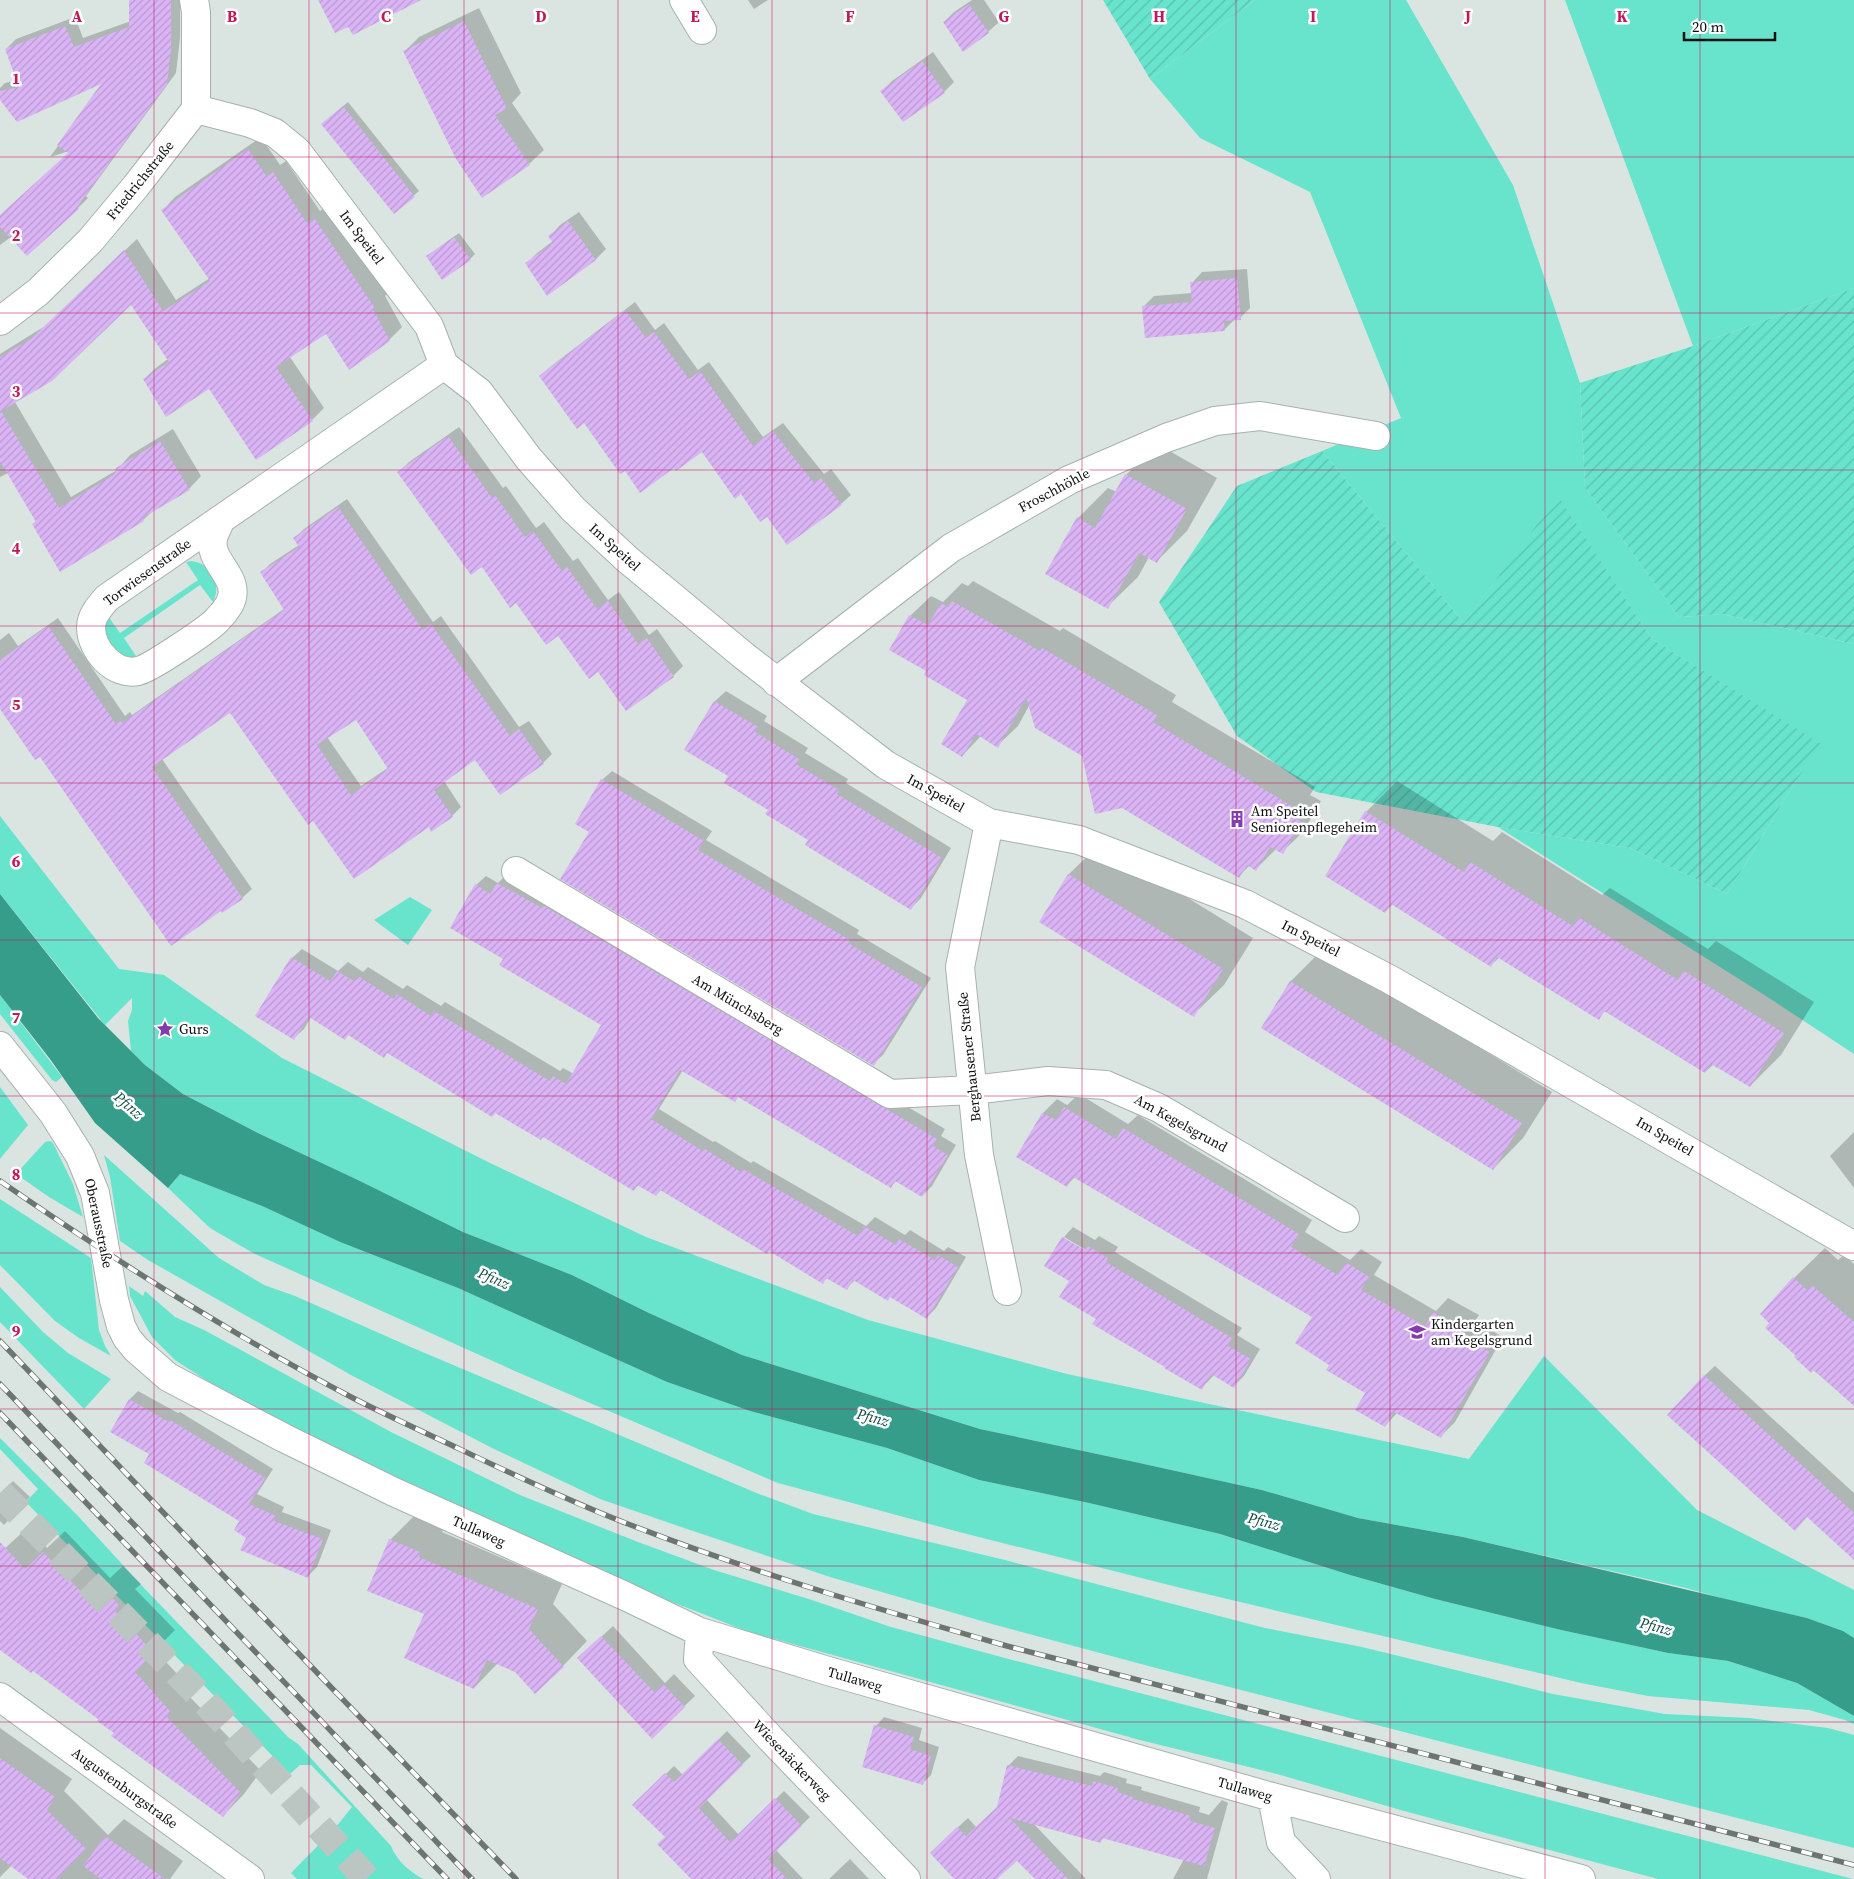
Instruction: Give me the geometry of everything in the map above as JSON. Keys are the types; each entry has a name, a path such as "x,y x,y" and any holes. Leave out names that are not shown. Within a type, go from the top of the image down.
{"street":[{"path":"194,0 196,12 196,109"},
{"path":"684,0 702,30"},
{"name":"Friedrichstraße","path":"0,321 38,292 90,241 196,109"},
{"name":"Im Speitel","path":"196,109 250,123 275,133 297,152 429,326 444,365 479,392 529,459 573,509 628,560 776,682 886,765 989,823 1079,840 1245,904 1389,979 1854,1246"},
{"name":"Torwiesenstraße","path":"220,521 212,540 214,555 228,575 233,592 229,604 217,620 150,666 137,672 122,670 109,664 95,644 91,627 96,610 107,598 444,365"},
{"name":"Froschhöhle","path":"776,682 951,548 1069,480 1166,438 1216,421 1260,416 1376,436"},
{"name":"Berghausener Straße","path":"989,823 960,967 979,1154 1007,1291"},
{"name":"Am Münchsberg","path":"516,870 890,1094 973,1090"},
{"name":"Oberausstraße","path":"0,1046 53,1114 80,1156 95,1192 114,1300 121,1326 127,1338 147,1361 168,1377"},
{"name":"Am Kegelsgrund","path":"973,1090 1048,1081 1106,1085 1159,1108 1345,1218"},
{"name":"Tullaweg","path":"168,1377 284,1438 394,1492 700,1632 828,1671 1272,1797 1581,1879"},
{"name":"Wiesenäckerweg","path":"700,1632 698,1659 771,1739 906,1879"},
{"name":"Augustenburgstraße","path":"0,1697 232,1874"},
{"path":"1272,1797 1281,1842 1316,1879"}],"shaded area":[{"path":"1103,0 1255,0 1150,79"},
{"path":"1255,0 1406,0 1513,185 1580,383 1585,488 1679,617 1722,614 1854,644 1854,1054 1766,996 1498,827 1630,848 1727,894 1820,744 1652,639 1558,497 1464,623 1322,451 1401,418 1310,192 1200,138 1150,79"},
{"path":"1565,0 1854,0 1854,288 1693,346"},
{"path":"1854,288 1854,644 1722,614 1679,617 1585,488 1580,383 1693,346"},
{"path":"1322,451 1464,623 1558,496 1652,639 1821,744 1796,781 1727,894 1630,848 1498,827 1316,792 1237,736 1159,602 1237,486"},
{"path":"191,561 210,570 216,582 216,595 213,602 200,585 124,638 136,656 126,657 111,648 103,632 103,622 108,616 120,633 198,580 186,562"},
{"path":"0,816 119,969 164,975 282,1058 488,1162 646,1237 868,1320 1067,1374 1469,1459 1544,1356 1697,1510 1854,1590 1854,1638 1843,1631 1807,1618 1739,1603 1686,1588 1463,1537 1358,1518 1262,1490 980,1429 742,1355 649,1313 572,1275 463,1232 260,1134 183,1094 145,1065 131,1051 128,1021 132,1010 132,998 105,1025 0,894"},
{"path":"410,897 432,910 408,945 374,920"},
{"path":"0,995 62,1077 56,1082 52,1080 0,1014"},
{"path":"0,1087 28,1125 0,1159"},
{"path":"50,1141 53,1143 73,1184 83,1217 49,1197 16,1174 45,1142"},
{"path":"104,1155 219,1258 264,1285 295,1296 413,1348 759,1494 813,1514 1005,1560 1265,1628 1362,1647 1553,1694 1665,1714 1749,1718 1828,1728 1854,1735 1854,1848 992,1624 830,1577 600,1499 494,1449 351,1375 148,1260 120,1241 110,1177"},
{"path":"180,1174 262,1206 340,1242 458,1288 667,1382 750,1411 887,1448 979,1480 1089,1503 1220,1534 1350,1575 1435,1599 1561,1630 1668,1653 1728,1661 1797,1683 1854,1716 1854,1724 1809,1710 1648,1696 1581,1683 1181,1588 963,1533 778,1483 517,1372 253,1253 210,1228 168,1188"},
{"path":"0,1199 91,1258 99,1330 111,1356 79,1338 55,1321 0,1265"},
{"path":"129,1286 143,1296 145,1291 175,1317 204,1330 391,1432 520,1495 714,1570 891,1627 1005,1658 1853,1879 1658,1879 1404,1811 1277,1774 1140,1740 749,1632 667,1600 261,1416 175,1360 152,1337 130,1296"},
{"path":"0,1287 43,1332 68,1353 111,1379 84,1409 0,1322"},
{"path":"0,1438 78,1516 143,1587 288,1737 298,1744 391,1846 404,1865 423,1879 297,1879 291,1873 335,1828 352,1807 311,1765 300,1765 290,1774 26,1502 38,1489 0,1449"}],"water":[{"name":"Pfinz","path":"0,894 98,1018 145,1065 183,1094 260,1134 463,1232 572,1275 649,1313 742,1355 980,1429 1262,1490 1358,1518 1463,1537 1807,1618 1843,1631 1854,1638 1854,1716 1797,1683 1728,1661 1668,1653 1561,1630 1435,1599 1350,1575 1220,1534 1089,1503 979,1480 887,1448 750,1411 667,1382 458,1288 340,1242 262,1206 180,1174 168,1188 95,1123 50,1059 0,995"}],"building":[{"path":"129,0 171,0 171,49 167,84 77,207 79,209 27,256 0,227 0,215 68,153 57,145 101,84 17,122 0,100 0,91 19,87 5,49 65,26 74,47 129,27"},
{"path":"318,0 421,0 353,35 348,27 335,33"},
{"path":"969,4 989,33 963,52 943,22"},
{"path":"464,21 507,109 495,115 530,165 482,198 456,159 403,51"},
{"path":"922,61 945,93 903,122 880,91"},
{"path":"343,106 415,197 394,214 321,124"},
{"path":"248,149 267,177 273,172 307,223 314,218 375,308 373,309 390,341 349,370 326,334 276,367 313,421 256,460 209,389 166,417 143,379 169,362 131,305 52,381 1,411 59,508 115,474 116,468 160,441 190,490 142,518 144,521 60,572 32,524 36,522 0,461 0,357 31,339 124,250 163,311 210,281 161,210"},
{"path":"568,221 596,260 547,296 525,263 553,243 548,236"},
{"path":"454,237 471,260 442,280 426,256"},
{"path":"1237,278 1241,320 1224,321 1225,331 1145,338 1142,306 1192,302 1190,282"},
{"path":"625,310 646,338 654,332 689,379 700,371 753,446 773,431 814,483 821,478 842,505 787,545 767,517 760,522 741,494 735,499 702,452 676,471 674,468 640,493 625,471 620,474 584,423 577,429 539,376"},
{"path":"448,436 492,498 495,495 525,537 533,531 562,571 567,567 597,609 608,601 638,644 647,638 674,677 626,711 598,672 589,679 558,636 546,645 516,603 510,608 482,567 471,575 397,472"},
{"path":"1125,474 1187,509 1157,563 1139,553 1108,609 1045,574 1077,517 1095,528"},
{"path":"338,507 423,630 431,624 510,736 519,729 544,764 500,795 475,760 434,790 453,817 431,832 429,827 354,879 313,821 308,825 230,713 152,767 243,899 222,913 221,911 171,946 40,757 35,760 0,709 0,660 48,626 116,724 121,721 122,723 284,610 260,572 299,547 293,538","holes":["356,720 388,769 351,795 317,745"]},
{"path":"952,601 1040,651 1042,648 1157,715 1153,722 1295,808 1291,816 1302,822 1283,854 1270,847 1256,871 1247,865 1239,878 1122,808 1095,814 1082,756 1035,728 1026,697 998,748 976,734 962,757 941,744 967,700 924,675 926,671 889,650 909,615 928,625 941,603 948,607"},
{"path":"714,701 758,727 755,732 799,759 796,764 839,790 837,794 942,858 911,910 805,845 808,840 765,814 768,810 724,783 728,776 684,750"},
{"path":"601,779 704,841 698,850 850,940 848,943 922,987 874,1066 560,879 589,832 575,824"},
{"path":"1365,811 1464,872 1470,862 1573,926 1578,917 1678,980 1684,971 1784,1033 1750,1087 1711,1064 1705,1073 1604,1011 1599,1020 1497,957 1491,967 1391,904 1385,913 1325,876"},
{"path":"1068,874 1223,969 1194,1017 1039,922"},
{"path":"497,883 542,908 544,906 937,1139 933,1146 948,1155 922,1197 895,1181 891,1188 738,1097 735,1102 680,1070 651,1119 703,1151 705,1149 741,1172 743,1169 858,1236 864,1226 896,1245 899,1239 935,1260 938,1255 958,1267 927,1319 890,1297 888,1301 853,1280 847,1290 826,1278 823,1284 769,1251 767,1254 660,1190 656,1196 637,1185 634,1191 543,1137 541,1140 495,1113 492,1117 387,1053 384,1058 348,1035 345,1040 309,1017 294,1040 255,1016 291,957 330,981 337,971 354,981 358,976 394,999 397,994 431,1016 434,1011 550,1081 553,1076 566,1084 601,1025 499,965 503,959 450,928 475,884 490,894"},
{"path":"1290,981 1522,1123 1493,1170 1261,1028"},
{"path":"1064,1107 1116,1139 1123,1128 1299,1234 1291,1247 1338,1275 1346,1262 1369,1277 1361,1290 1425,1326 1433,1312 1465,1329 1462,1336 1490,1352 1441,1438 1394,1412 1385,1427 1355,1410 1365,1393 1326,1370 1329,1365 1295,1343 1312,1317 1073,1177 1067,1187 1016,1157 1042,1113 1056,1120"},
{"path":"1062,1237 1085,1250 1088,1246 1108,1258 1106,1262 1232,1338 1228,1346 1251,1359 1234,1388 1211,1374 1202,1390 1092,1324 1096,1319 1059,1297 1069,1281 1044,1266"},
{"path":"1793,1277 1807,1290 1812,1285 1854,1322 1854,1406 1814,1370 1811,1373 1794,1357 1796,1356 1765,1328 1769,1323 1760,1314"},
{"path":"1704,1375 1854,1513 1854,1560 1807,1517 1795,1531 1667,1415"},
{"path":"129,1399 169,1422 170,1420 265,1478 249,1504 276,1516 274,1521 323,1539 308,1578 240,1550 246,1538 234,1530 239,1521 144,1463 149,1454 110,1432"},
{"path":"389,1539 420,1552 419,1557 538,1609 529,1629 564,1667 535,1694 515,1672 487,1660 474,1689 404,1658 424,1614 367,1591"},
{"path":"0,1542 25,1569 43,1552 88,1599 101,1586 120,1606 115,1611 154,1653 135,1672 171,1712 167,1717 241,1793 223,1817 111,1736 114,1733 97,1721 98,1719 33,1671 31,1673 0,1650"},
{"path":"601,1636 654,1692 663,1684 685,1707 652,1739 577,1658"},
{"path":"874,1725 914,1737 910,1749 931,1756 923,1785 862,1767"},
{"path":"718,1739 743,1765 699,1808 730,1842 775,1798 802,1826 768,1859 787,1879 691,1879 657,1844 665,1837 632,1805 665,1773 674,1782"},
{"path":"0,1758 55,1797 47,1810 86,1849 57,1879 28,1879 0,1858"},
{"path":"1007,1765 1092,1786 1093,1781 1118,1788 1117,1792 1133,1797 1133,1799 1191,1816 1190,1821 1215,1828 1204,1866 1102,1838 1101,1843 1010,1818 1068,1879 1035,1879 1017,1861 997,1879 954,1879 930,1853 957,1827 966,1836 997,1807"},
{"path":"105,1836 165,1879 101,1879 83,1866"}],"tunnel":[{"path":"0,1493 204,1700 367,1879"}],"railway":[{"path":"0,1181 173,1295 307,1374 377,1410 535,1485 670,1540 813,1588 1007,1646 1854,1865"},
{"path":"0,1341 516,1879"},
{"path":"0,1384 472,1879"},
{"path":"0,1413 447,1879"}],"place":[{"name":"Am Speitel Seniorenpflegeheim","path":"1237,819"},
{"name":"Gurs","path":"165,1029"},
{"name":"Kindergarten am Kegelsgrund","path":"1417,1332"}]}
